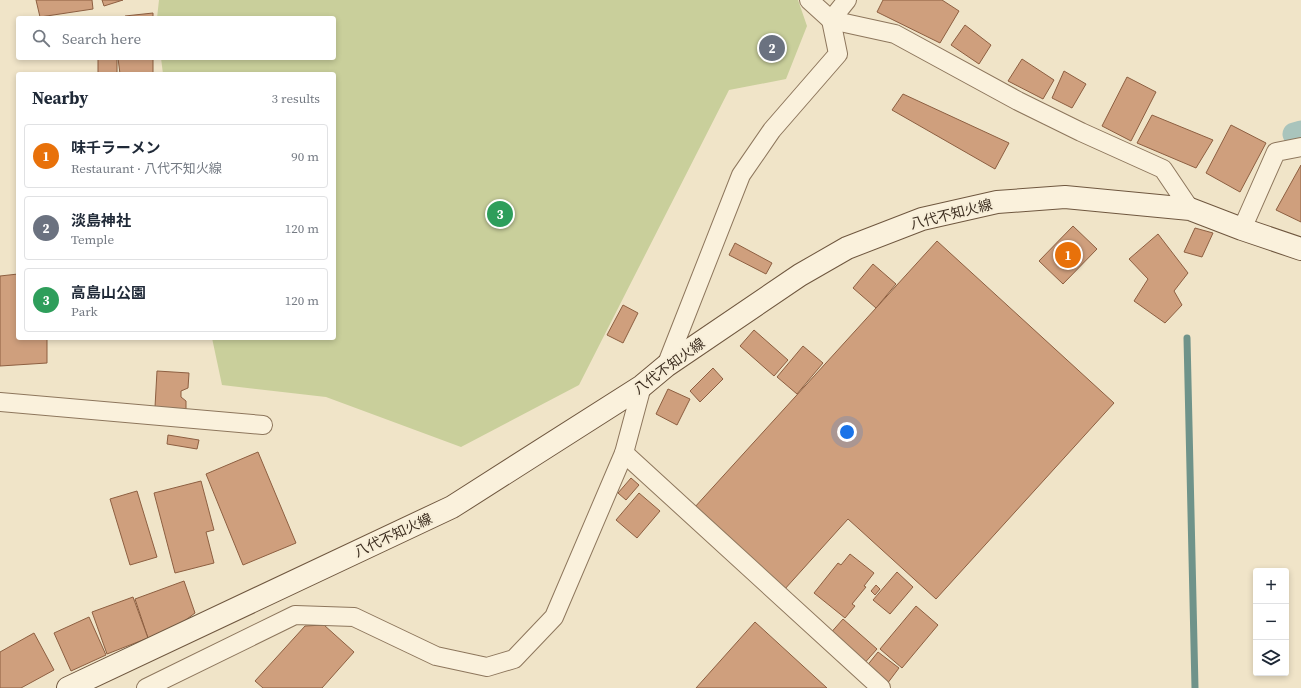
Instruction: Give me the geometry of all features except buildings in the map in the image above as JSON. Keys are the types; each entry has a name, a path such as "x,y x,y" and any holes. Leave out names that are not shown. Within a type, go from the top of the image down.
{"main road":[{"name":"八代不知火線","path":"68,688 452,507 642,386 666,366 800,275 846,248 922,218 997,202 1065,197 1190,209 1301,249"}],"street":[{"path":"809,0 831,20 895,34 1039,112 1163,169 1190,209"},
{"path":"831,20 847,0"},
{"path":"666,366 741,176 772,130 838,54 831,20"},
{"path":"1242,229 1276,152 1301,147"},
{"path":"146,688 295,615 354,617 436,656 487,667 514,659 554,617 624,453 642,386"},
{"path":"0,402 263,425"},
{"path":"624,453 881,688"}],"green space":[{"path":"159,0 798,0 807,26 786,79 729,90 579,385 461,447 326,397 222,385 212,340 336,340 336,72 163,72 161,60 336,60 336,16 157,16"}],"waterway":[{"path":"1294,134 1301,132"},
{"path":"1187,338 1195,688"}],"place":[{"name":"淡島神社","path":"772,48"},
{"name":"高島山公園","path":"500,214"},
{"name":"味千ラーメン","path":"1068,255"}]}
